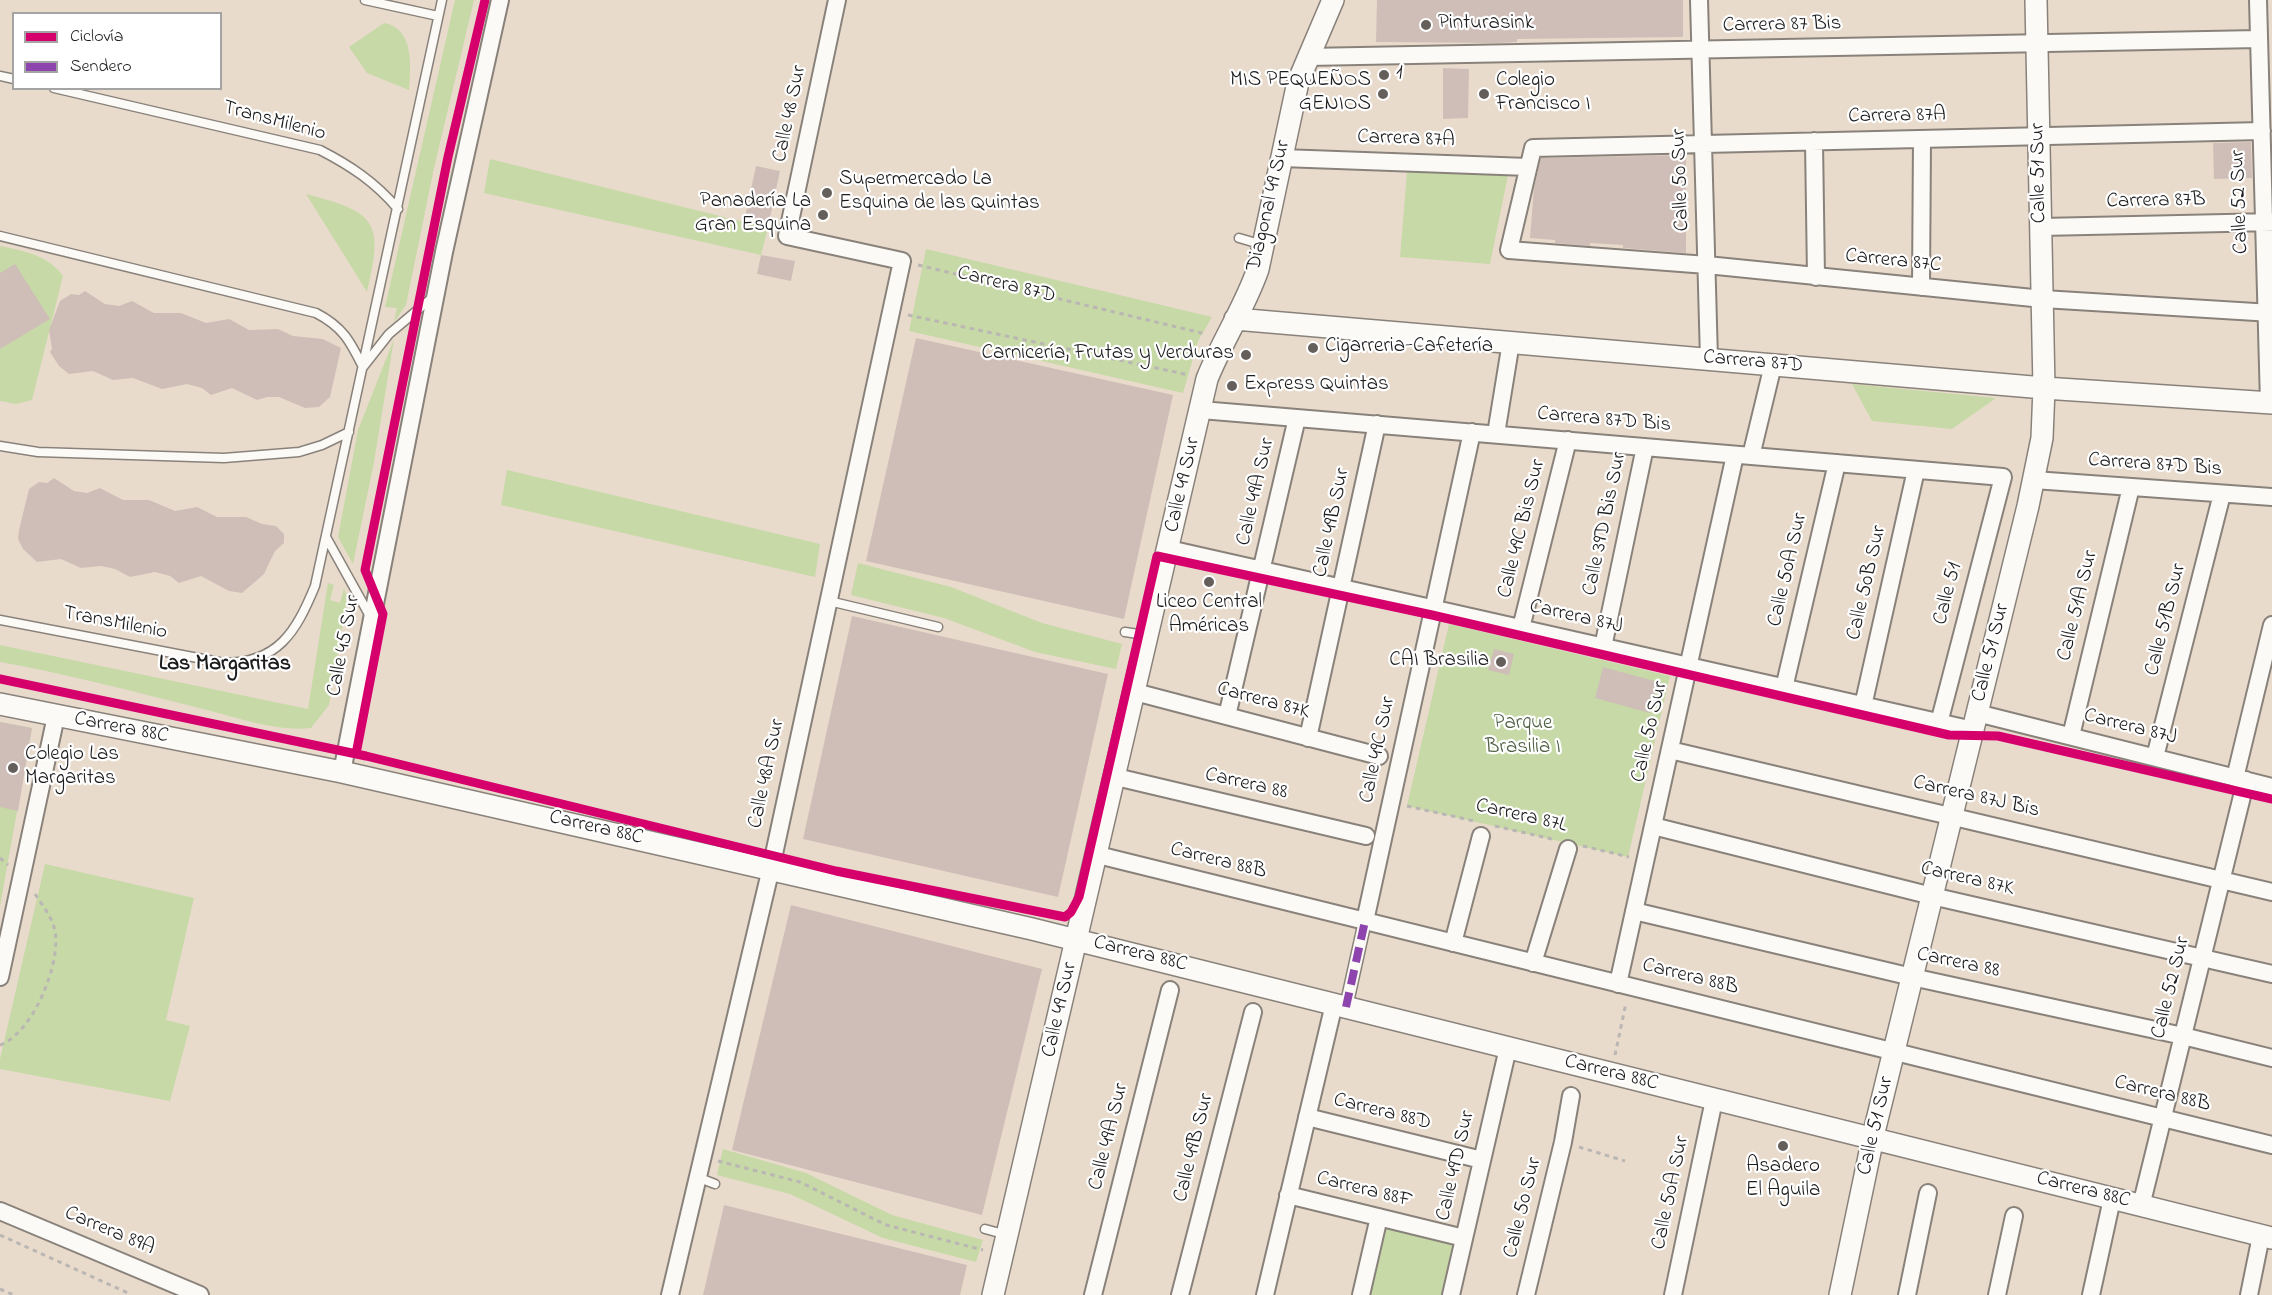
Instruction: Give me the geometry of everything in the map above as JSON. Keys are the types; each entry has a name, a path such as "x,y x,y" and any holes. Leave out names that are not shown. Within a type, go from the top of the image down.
{"street":[{"name":"Calle 45 Sur","path":"342,772 436,295 500,0"},
{"name":"Calle 48 Sur","path":"837,0 787,236 902,261"},
{"name":"Diagonal 49 Sur","path":"1201,410 1207,379 1224,339 1251,291 1264,245 1292,109 1307,57 1333,0"},
{"name":"Calle 50 Sur","path":"1699,0 1709,359"},
{"name":"Calle 51 Sur","path":"1840,1295 1873,1140 2034,480 2042,438 2043,299 2036,0"},
{"name":"Calle 52 Sur","path":"2258,0 2262,131 2268,222 2270,403"},
{"name":"Carrera 87 Bis","path":"1307,57 2259,39"},
{"name":"Carrera 87A","path":"1282,158 1528,167 1533,148 2262,131"},
{"path":"1921,287 1922,139"},
{"path":"1814,141 1816,276"},
{"name":"Carrera 87C","path":"1528,167 1509,250 1707,265 2043,299 2269,313"},
{"name":"Carrera 87B","path":"2041,227 2268,222"},
{"name":"Calle 48A Sur","path":"670,1295 771,868 902,261"},
{"name":"Carrera 87D","path":"1235,319 2044,388 2270,403"},
{"path":"1496,434 1511,342"},
{"name":"Calle 50 Sur","path":"1624,985 1634,911 1688,666 1743,455 1773,365"},
{"name":"Carrera 87D Bis","path":"1201,410 2003,477"},
{"name":"Calle 49 Sur","path":"993,1295 1201,410"},
{"name":"Calle 49A Sur","path":"1227,716 1298,418"},
{"name":"Calle 49B Sur","path":"1308,738 1377,424"},
{"name":"Calle 49C Sur","path":"1265,1295 1307,1118 1365,921 1472,432"},
{"name":"Calle 49C Bis Sur","path":"1521,628 1568,440"},
{"name":"Calle 39D Bis Sur","path":"1603,647 1645,447"},
{"name":"Calle 50A Sur","path":"1784,688 1837,463"},
{"name":"Calle 50B Sur","path":"1863,706 1916,470"},
{"name":"Calle 51","path":"1939,723 2003,477"},
{"name":"Carrera 87D Bis","path":"2034,480 2272,497"},
{"name":"Calle 51A Sur","path":"2071,736 2131,487"},
{"name":"Calle 51B Sur","path":"2155,757 2222,494"},
{"name":"Carrera 87J","path":"1169,549 1939,723 1975,722 2071,736 2272,787"},
{"name":"Calle 52 Sur","path":"2141,1206 2222,879 2272,625"},
{"name":"Carrera 87K","path":"1136,692 1379,756"},
{"name":"Carrera 88C","path":"0,704 342,772 771,868 1078,940 2267,1237"},
{"path":"0,977 56,716"},
{"name":"Carrera 87J Bis","path":"1670,750 2272,892"},
{"name":"Carrera 88","path":"1116,777 1366,836"},
{"name":"Carrera 87K","path":"1653,826 1932,896 2203,956 2272,974"},
{"path":"1453,943 1486,828"},
{"path":"1533,963 1570,846"},
{"name":"Carrera 88B","path":"1098,855 2272,1146"},
{"name":"Carrera 88","path":"1634,911 1912,977 2183,1036 2272,1058"},
{"name":"Calle 49A Sur","path":"1094,1295 1170,990"},
{"name":"Calle 49B Sur","path":"1180,1295 1253,1012"},
{"name":"Calle 49D Sur","path":"1451,1295 1508,1048"},
{"name":"Calle 50 Sur","path":"1526,1295 1563,1142 1571,1096"},
{"name":"Calle 50A Sur","path":"1673,1295 1714,1100"},
{"name":"Carrera 88D","path":"1307,1118 1482,1160"},
{"path":"1906,1295 1928,1193"},
{"name":"Carrera 88F","path":"1288,1195 1464,1238"},
{"path":"2091,1295 2112,1198"},
{"name":"Carrera 89A","path":"0,1210 199,1295"},
{"path":"1997,1295 2014,1216"},
{"path":"1361,1295 1379,1217"},
{"path":"2249,1295 2267,1237"}],"lane":[{"path":"365,0 438,16"},
{"name":"TransMilenio","path":"0,620 224,663 247,663 281,645 294,628 315,586 442,0"},
{"name":"TransMilenio","path":"63,90 320,150 349,165 376,184 398,209"},
{"path":"0,236 316,313 336,324 350,342 363,367 389,334 436,295"},
{"path":"1239,238 1264,245"},
{"path":"0,446 38,452 224,458 299,452 322,445 349,432"},
{"path":"326,537 373,621"},
{"path":"829,601 938,627"},
{"path":"1125,632 1149,635"},
{"path":"697,1177 715,1184"},
{"path":"985,1229 1005,1245"}],"path":[{"path":"891,311 1207,379"},
{"path":"0,858 23,878 48,913 55,933 51,966 42,998 24,1026 0,1045"},
{"path":"1614,1063 1624,985"},
{"path":"1563,1142 1624,1161"},
{"path":"702,1157 800,1182 886,1225 1005,1245"},
{"path":"0,1235 128,1293"},
{"path":"0,1289 14,1295"}],"green space":[{"path":"455,0 474,0 434,168 406,305 394,322 397,308 385,307"},
{"path":"384,23 394,26 406,40 410,60 409,90 367,73 349,47"},
{"path":"490,159 768,228 761,255 484,193"},
{"path":"1407,172 1508,175 1490,264 1400,257"},
{"path":"306,194 347,207 361,214 369,223 374,235 374,249 367,292"},
{"path":"0,246 27,252 43,259 63,276 32,400 16,404 0,401"},
{"path":"926,249 1212,317 1198,341 1183,393 909,331"},
{"path":"394,339 374,462 353,564 338,537 358,430"},
{"path":"1852,384 1996,398 1952,429 1872,421"},
{"path":"507,470 820,544 815,577 501,505"},
{"path":"858,563 951,587 1042,623 1122,644 1116,669 1035,652 944,618 851,595"},
{"path":"328,583 334,585 330,600 340,603 344,588 347,598 329,705 311,728 284,728 256,723 102,684 0,662 0,645 308,709"},
{"name":"Parque Brasilia I","path":"1449,624 1670,676 1628,857 1407,806"},
{"name":"Colegio Las Margaritas","path":"0,722 32,728 0,906"},
{"path":"45,864 194,898 166,1020 190,1026 170,1101 0,1069 0,1059"},
{"path":"723,1149 806,1173 892,1215 983,1240 976,1262 883,1238 790,1194 717,1175"},
{"path":"1384,1228 1453,1245 1441,1295 1368,1295"}],"building":[{"path":"1377,0 1683,0 1683,37 1517,39 1517,42 1498,43 1376,42"},
{"path":"1443,68 1469,69 1468,118 1443,119"},
{"path":"2251,142 2252,178 2214,179 2213,143"},
{"path":"1686,155 1686,253 1623,248 1623,245 1590,243 1590,246 1555,243 1555,240 1530,238 1534,188 1541,158"},
{"path":"756,166 780,171 769,222 745,217"},
{"path":"761,255 795,261 791,281 757,274"},
{"path":"15,264 50,319 0,349 0,273"},
{"path":"85,291 105,304 119,306 132,301 154,313 181,313 206,323 229,319 249,330 278,329 293,336 323,339 341,348 330,397 319,407 305,408 279,397 257,400 232,388 211,395 202,388 187,384 162,389 133,378 113,380 93,371 69,374 59,366 50,352 52,349 49,330 60,301 71,294 79,295"},
{"path":"916,338 1173,395 1124,619 866,561"},
{"path":"54,478 74,491 87,493 100,488 123,500 149,500 175,511 197,507 217,517 246,517 262,524 276,526 284,534 284,543 275,551 264,574 242,593 229,591 201,576 179,583 170,576 155,572 130,577 115,569 101,566 81,568 61,559 37,562 23,549 18,539 19,530 29,489 39,482 47,483"},
{"path":"852,616 1108,674 1058,897 803,839"},
{"name":"CAI Brasilia","path":"1494,649 1514,654 1509,675 1488,670"},
{"path":"1603,667 1658,682 1650,713 1595,698"},
{"name":"Colegio Las Margaritas","path":"0,722 32,728 18,811 0,807"},
{"path":"791,905 1042,969 982,1215 732,1150"},
{"path":"724,1205 967,1265 960,1295 703,1295"}],"marked path":[{"path":"1346,1007 1365,921"}],"cycle path":[{"path":"356,754 383,614 365,570 448,157 485,0"},
{"path":"0,679 366,756 836,871 1065,917 1071,912 1079,897 1157,556 1432,615 1949,735 1998,736 2272,799"}],"place":[{"name":"Pinturasink","path":"1426,25"},
{"name":"1","path":"1384,75"},
{"name":"MIS PEQUEÑOS GENIOS","path":"1383,94"},
{"name":"Colegio Francisco I","path":"1484,94"},
{"name":"Supermercado La Esquina de las Quintas","path":"827,193"},
{"name":"Panadería La Gran Esquina","path":"823,215"},
{"name":"Cigarreria-Cafetería","path":"1313,348"},
{"name":"Carnicería, Frutas y Verduras","path":"1246,355"},
{"name":"Express Quintas","path":"1232,386"},
{"name":"Liceo Central Américas","path":"1209,582"},
{"name":"CAI Brasilia","path":"1501,662"},
{"name":"Colegio Las Margaritas","path":"13,768"},
{"name":"Asadero El Aguila","path":"1783,1146"}],"district":[{"name":"Las Margaritas","path":"225,665"}]}
